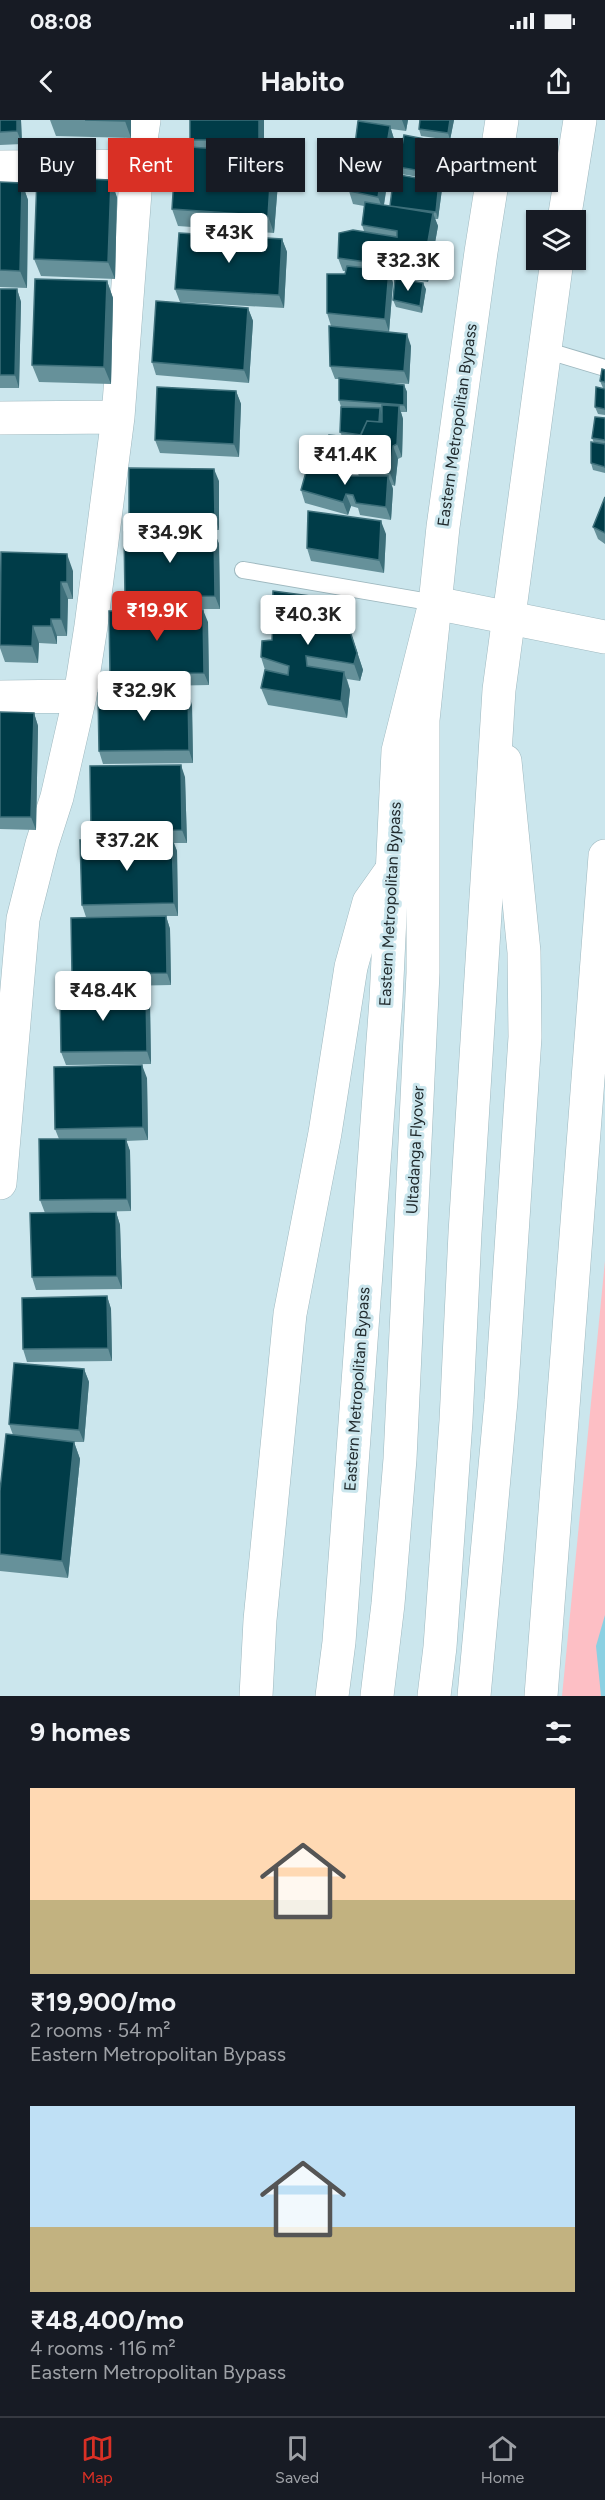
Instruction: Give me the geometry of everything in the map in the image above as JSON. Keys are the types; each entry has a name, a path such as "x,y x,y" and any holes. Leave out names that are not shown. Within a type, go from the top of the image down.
{"main road":[{"path":"141,138 144,120"},
{"name":"Eastern Metropolitan Bypass","path":"332,1696 340,1618 386,1000 398,751 435,603 481,252 502,120"},
{"path":"566,210 580,120"},
{"path":"0,167 108,166"},
{"path":"0,1183 23,919 42,843 57,797 80,696 118,417 135,192"},
{"path":"434,1696 440,1647 456,1421 465,1233 499,690 556,270"},
{"path":"0,418 118,417"},
{"path":"435,603 605,637"},
{"name":"Ultadanga Flyover","path":"377,1696 388,1604 400,1459 423,973 423,720 435,603"},
{"path":"474,1696 501,1401 525,1037 524,952 506,786 499,690"},
{"path":"0,697 80,696"},
{"path":"541,1696 605,856"},
{"path":"256,1696 260,1620 290,1314 325,1133 351,967 369,902 393,868"}],"lane":[{"path":"544,350 605,368"},
{"path":"243,570 435,603"}],"shaded area":[{"path":"605,1261 605,1696 562,1696"}],"water":[{"path":"605,1615 605,1696 601,1696 596,1646"}],"building":[{"path":"0,120 17,120 17,131 0,132"},
{"path":"190,120 259,120 259,138 194,140 190,138"},
{"path":"420,120 450,120 448,133 419,129"},
{"path":"358,121 390,126 388,138 356,138"},
{"path":"404,135 420,138 415,138 415,170 403,168"},
{"path":"194,147 206,148 206,192 270,192 268,216 172,209 173,192 194,192"},
{"path":"403,176 415,178 415,192 438,192 436,212 390,206 392,192 403,192"},
{"path":"96,179 108,180 108,192 111,192 108,262 34,259 36,192 96,192"},
{"path":"0,182 18,183 18,192 22,192 20,271 0,270"},
{"path":"354,192 379,192 378,197"},
{"path":"365,202 433,213 423,270 338,258 339,233 353,230 397,237 397,231 362,225"},
{"path":"179,233 282,239 279,295 175,289"},
{"path":"347,266 389,270 385,319 327,313 327,274 345,274"},
{"path":"395,278 423,283 420,306 393,300"},
{"path":"35,279 107,281 104,367 32,365"},
{"path":"0,289 17,289 15,375 0,375"},
{"path":"156,301 248,308 244,370 152,362"},
{"path":"329,326 407,334 404,371 330,366"},
{"path":"602,369 605,370 605,382 600,381"},
{"path":"339,378 404,385 404,405 339,400"},
{"path":"157,387 236,391 234,444 155,440"},
{"path":"596,387 605,389 605,409 595,407"},
{"path":"382,405 399,406 397,444 393,446 390,473 357,471 356,459 328,455 329,435 359,438 367,421 382,422"},
{"path":"341,407 380,408 379,422 367,421 361,435 340,432"},
{"path":"595,417 605,418 605,440 592,438"},
{"path":"591,442 605,444 605,467 591,463"},
{"path":"309,461 352,476 388,476 386,507 356,503 353,495 346,494 343,502 301,490"},
{"path":"129,468 214,469 215,518 129,518"},
{"path":"605,497 605,533 593,527"},
{"path":"308,511 381,521 379,560 307,548"},
{"path":"214,531 215,596 125,597 124,532"},
{"path":"1,552 67,554 67,582 61,582 61,619 51,619 51,626 33,626 32,646 0,645"},
{"path":"273,591 340,600 357,653 354,664 306,656 307,666 344,672 341,701 261,688 265,670 288,675 289,666 261,657 262,641 272,640 273,621 322,631 324,625 272,612"},
{"path":"203,610 204,673 110,674 109,611"},
{"path":"188,692 189,750 99,751 98,693"},
{"path":"0,712 34,713 31,817 0,817"},
{"path":"181,765 182,830 91,831 90,766"},
{"path":"172,839 174,903 82,905 80,840"},
{"path":"166,916 167,973 72,974 71,918"},
{"path":"146,992 147,1051 61,1052 60,993"},
{"path":"142,1065 143,1127 55,1129 54,1067"},
{"path":"39,1139 126,1139 127,1199 40,1200"},
{"path":"116,1212 117,1276 32,1277 30,1213"},
{"path":"107,1296 108,1348 23,1349 22,1298"},
{"path":"14,1363 84,1369 79,1430 9,1424"},
{"path":"6,1434 74,1442 62,1561 0,1554 0,1491"}]}
